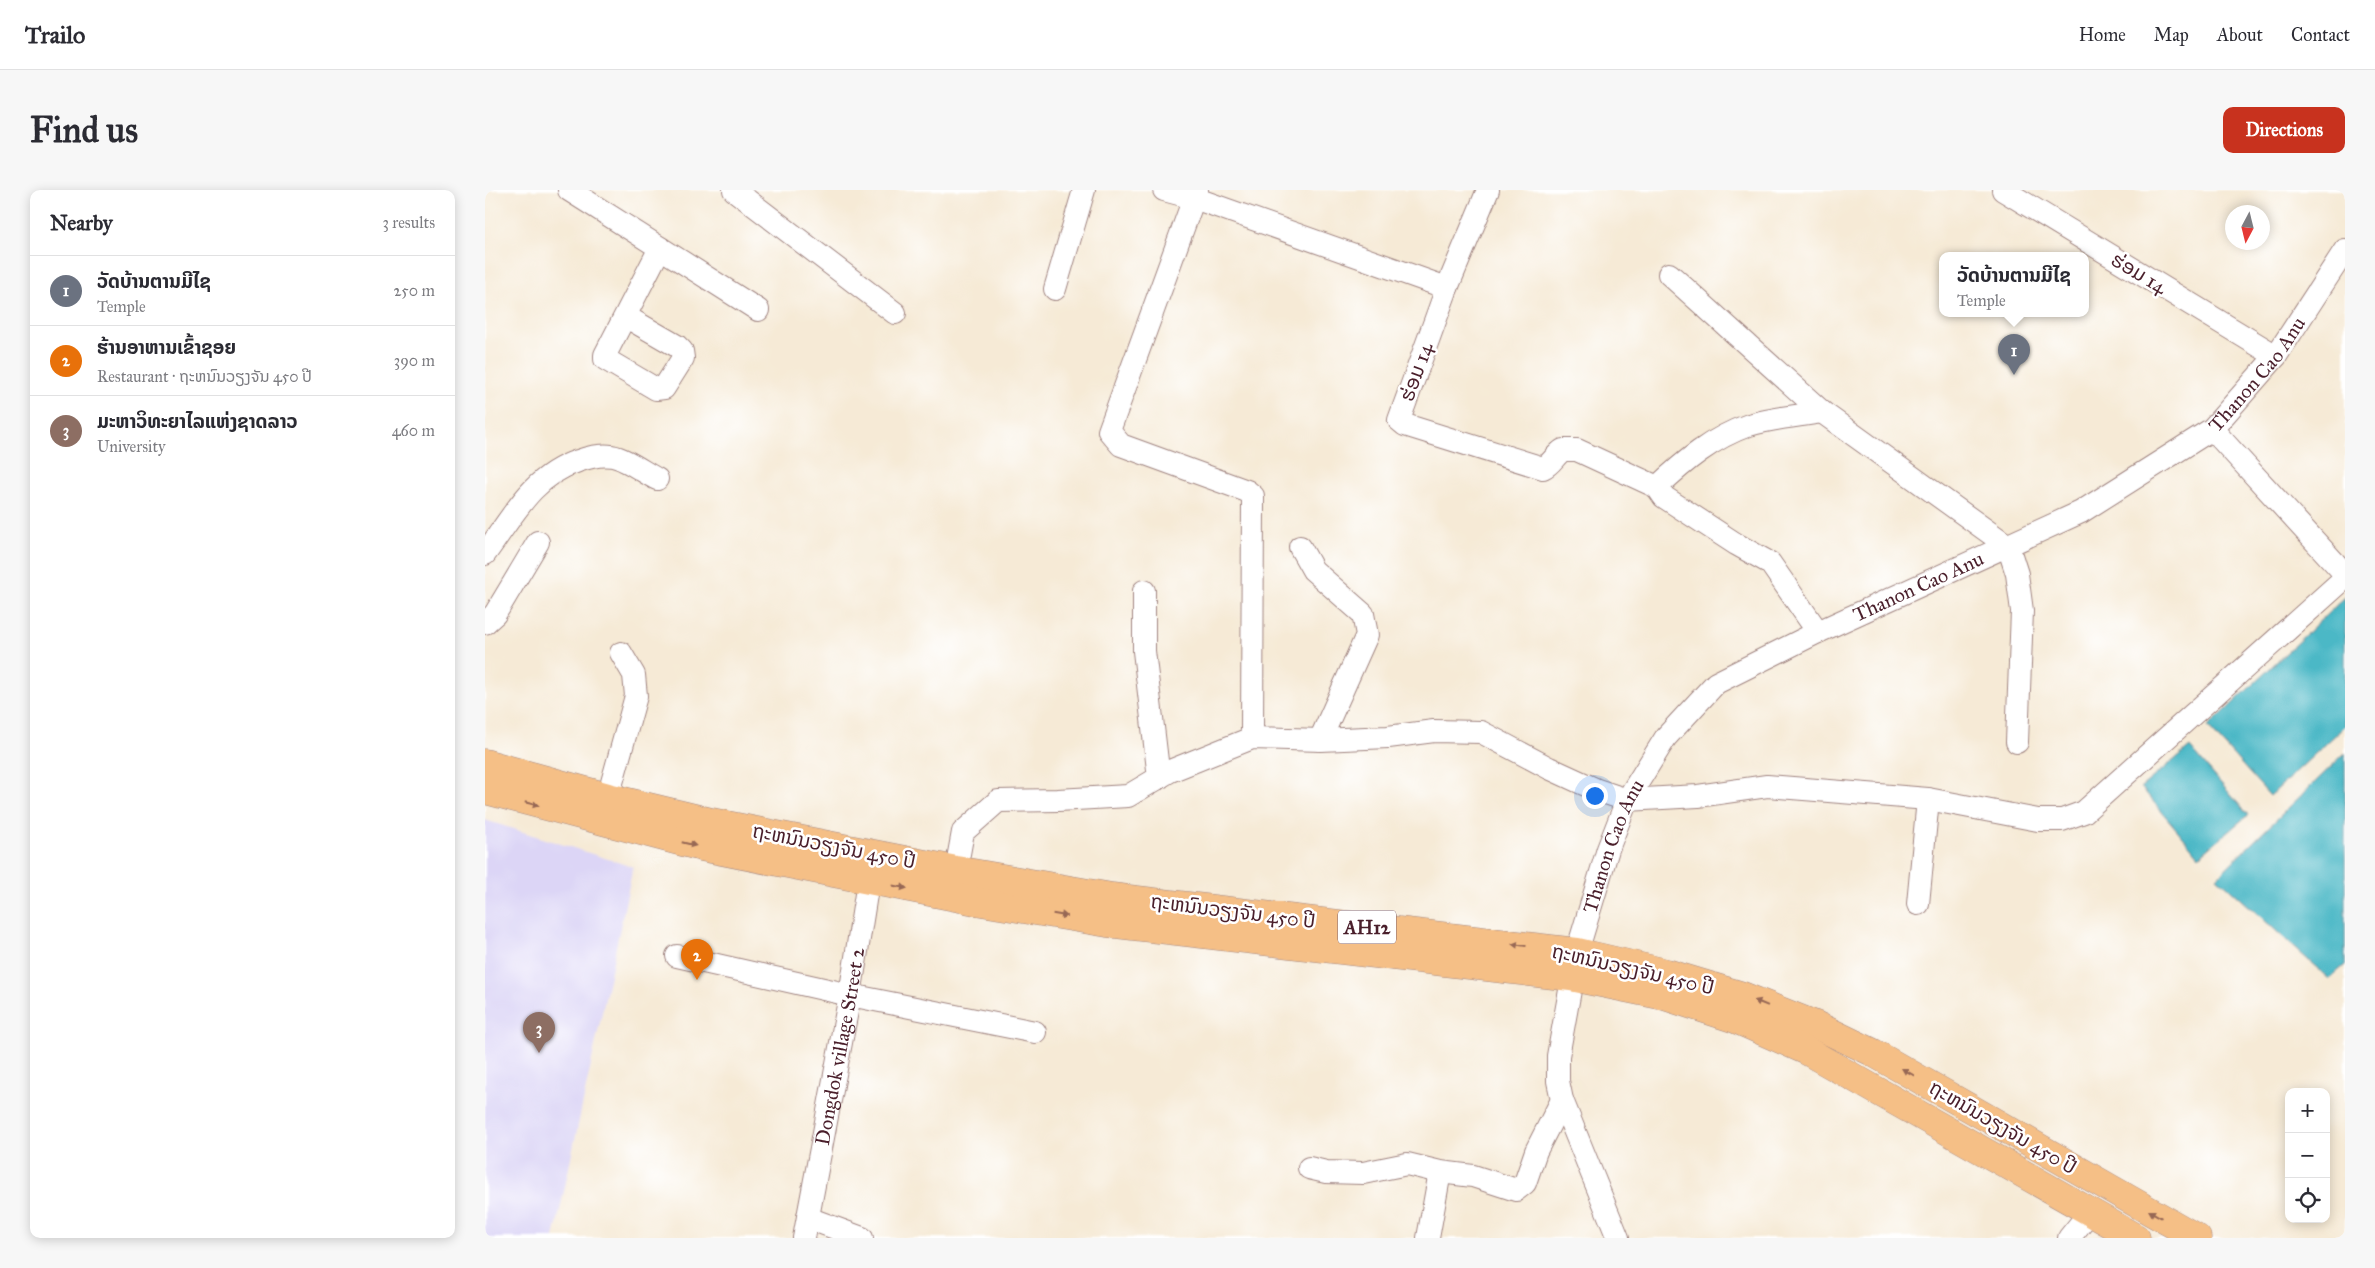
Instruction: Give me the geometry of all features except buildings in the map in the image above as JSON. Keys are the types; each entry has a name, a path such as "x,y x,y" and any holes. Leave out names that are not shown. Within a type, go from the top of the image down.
{"highway":[{"name":"ຖະຫນົນວຽງຈັນ 450 ປີ","path":"485,763 608,797 712,822 956,870 1112,897 1574,964 1735,1020 1807,1050 2136,1238"},
{"name":"ຖະຫນົນວຽງຈັນ 450 ປີ","path":"485,790 701,846 868,881 1107,923 1667,972 1743,996 1818,1026 1873,1052 2197,1238"}],"street":[{"path":"569,190 758,310"},
{"path":"733,190 895,313"},
{"path":"1055,289 1084,190"},
{"path":"1164,190 1195,194 1447,288"},
{"name":"ຮ່ອມ 14","path":"1488,190 1447,288 1399,420 1405,425 1543,468 1550,465 1554,456 1563,450 1577,450 1657,487"},
{"name":"ຮ່ອມ 14","path":"2003,190 2276,356"},
{"path":"1195,194 1109,431 1121,445 1247,491 1253,496 1252,738"},
{"path":"625,316 660,248"},
{"name":"Thanon Cao Anu","path":"1618,1238 1562,1100 1558,1056 1574,964 1608,849 1627,800 1666,737 1716,683 1818,632 2081,512 2213,429 2276,356 2345,250"},
{"path":"1669,274 1822,412 2008,546 2017,574 2022,611 2017,742"},
{"path":"1818,632 1770,562 1736,544 1664,497 1657,487 1690,456 1717,439 1751,425 1822,412"},
{"path":"2213,429 2345,574"},
{"path":"485,554 534,488 547,475 562,466 592,456 613,456 657,479"},
{"path":"485,623 495,614 538,542"},
{"path":"1300,548 1313,570 1363,614 1367,634 1320,740"},
{"path":"956,870 963,832 998,801 1128,796 1159,778 1252,738 1320,740 1388,737 1434,731 1481,732 1549,768 1597,790 1627,800 1698,796 1767,786 1927,799 2038,820 2062,820 2084,812 2345,578"},
{"path":"1143,591 1144,651 1159,778"},
{"path":"608,797 636,696 634,675 621,652"},
{"path":"1918,904 1927,799"},
{"name":"Dongdok village Street 2","path":"806,1228 850,995 873,854"},
{"path":"677,956 850,995 1035,1032"},
{"path":"1309,1168 1326,1172 1363,1173 1407,1164 1440,1172 1473,1176 1516,1190 1525,1183 1536,1151 1562,1100"},
{"path":"1428,1238 1440,1172"},
{"path":"2069,1238 2090,1212"},
{"path":"806,1228 862,1238"}],"shaded area":[{"path":"485,820 633,867 554,1238 485,1238"}],"water":[{"path":"2345,597 2345,726 2270,796 2208,727"},
{"path":"2190,747 2248,815 2199,856 2141,787"},
{"path":"2345,753 2345,965 2329,979 2217,877"}],"place":[{"name":"ວັດບ້ານຕານມີໄຊ","path":"2014,375"},
{"name":"ຮ້ານອາຫານເຂົ້າຊອຍ","path":"697,980"},
{"name":"ມະຫາວິທະຍາໄລແຫ່ງຊາດລາວ","path":"539,1053"}]}
